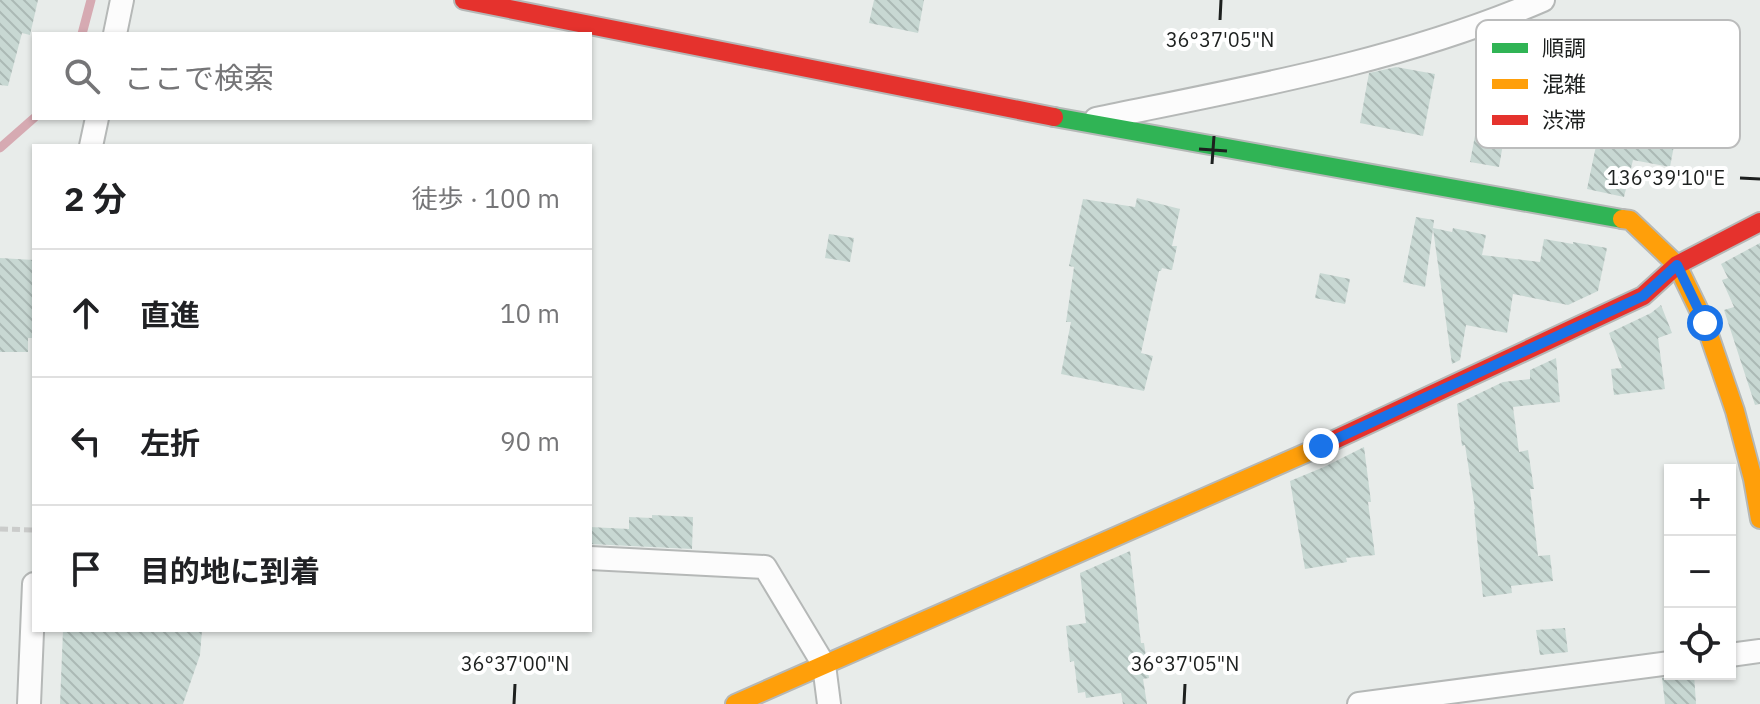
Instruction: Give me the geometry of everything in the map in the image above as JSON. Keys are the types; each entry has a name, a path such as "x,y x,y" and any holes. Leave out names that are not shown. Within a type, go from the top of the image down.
{"street":[{"path":"115,32 122,0"},
{"path":"464,0 1079,122 1630,220 1677,265 1705,323 1735,411 1760,519"},
{"path":"1495,20 1543,0"},
{"path":"1079,122 1299,77 1476,26"},
{"path":"91,144 97,120"},
{"path":"735,704 1321,446 1643,296 1677,265 1760,222"},
{"path":"592,558 765,567 824,665 829,704"},
{"path":"29,704 32,632"},
{"path":"1736,654 1760,651"},
{"path":"1359,704 1664,664"}],"path":[{"path":"0,529 32,530"}],"building":[{"path":"0,0 38,0 30,35 22,33 8,86 0,85"},
{"path":"874,0 924,0 918,33 869,23"},
{"path":"1396,67 1435,74 1423,136 1360,123 1369,73"},
{"path":"1476,130 1476,148 1502,148 1499,167 1470,162"},
{"path":"1596,148 1674,148 1670,167 1633,160 1624,197 1587,189"},
{"path":"1137,198 1180,209 1172,246 1177,246 1172,270 1162,268 1159,271 1141,353 1153,356 1144,391 1061,374 1071,322 1066,322 1074,267 1069,266 1083,199 1135,207"},
{"path":"1416,217 1434,220 1433,228 1452,232 1453,228 1486,235 1482,255 1540,262 1544,239 1607,248 1598,291 1568,305 1513,294 1507,333 1466,325 1460,360 1452,364 1433,229 1425,287 1403,282"},
{"path":"829,234 854,238 850,262 825,258"},
{"path":"1760,243 1760,404 1755,405 1724,310 1734,307 1722,280 1728,278 1721,264"},
{"path":"0,258 32,260 32,338 28,338 28,352 0,352"},
{"path":"1320,273 1350,279 1345,304 1315,298"},
{"path":"1661,305 1672,333 1658,338 1665,389 1614,395 1611,369 1622,368 1609,333"},
{"path":"1556,358 1560,402 1513,407 1519,452 1528,450 1538,556 1550,555 1553,581 1511,586 1512,593 1483,597 1475,509 1457,404 1503,382 1530,379 1530,370"},
{"path":"1364,447 1375,555 1346,558 1347,562 1305,569 1290,481"},
{"path":"652,515 693,517 692,549 592,544 592,527 629,529 629,517 652,518"},
{"path":"1130,551 1141,643 1144,643 1149,678 1143,679 1147,704 1123,704 1121,693 1086,698 1085,692 1078,693 1074,661 1070,662 1066,626 1086,623 1080,573"},
{"path":"1565,628 1568,652 1540,655 1536,630"},
{"path":"63,632 202,632 200,655 183,704 60,704"},
{"path":"1662,678 1694,680 1696,704 1665,704"}],"waterway":[{"path":"83,32 91,0"},
{"path":"0,148 32,120"}],"traffic: fast":[{"path":"1054,117 1622,219"}],"traffic: slow":[{"path":"1622,219 1630,220 1677,265 1705,323 1735,411 1760,519"},
{"path":"735,704 1315,449"}],"traffic: jam":[{"path":"464,0 1054,117"},
{"path":"1315,449 1643,296 1677,265 1760,222"}],"route":[{"path":"1321,446 1643,296 1677,265 1705,323"}]}
